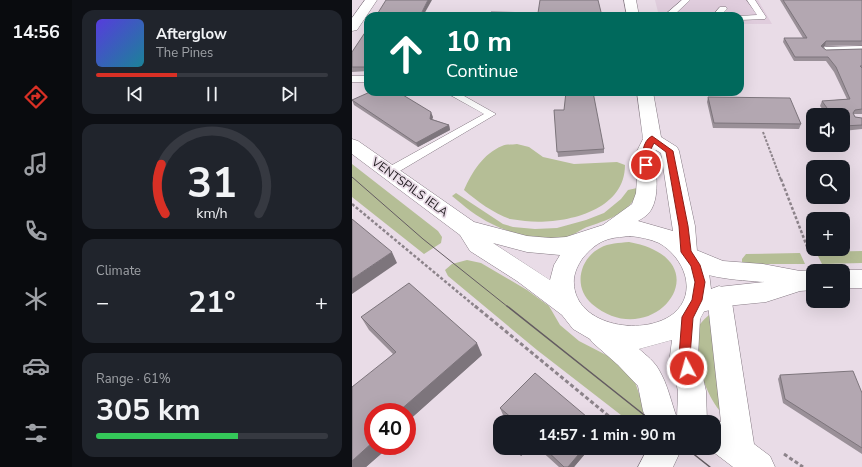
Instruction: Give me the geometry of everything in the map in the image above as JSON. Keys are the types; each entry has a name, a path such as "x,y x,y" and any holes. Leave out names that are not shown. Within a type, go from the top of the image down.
{"street":[{"path":"352,26 371,0"},
{"path":"630,0 632,12"},
{"path":"646,96 652,139 645,153 647,177 646,193 641,208 576,248 567,261 562,277 563,293 570,308 582,320 597,330 628,356 649,378 655,393 658,411 660,415"},
{"path":"652,139 670,151 688,254 695,265 700,282 697,300 691,312 684,356 697,415"},
{"name":"VENTSPILS IELA","path":"352,145 468,229 478,244 525,274 570,308"},
{"path":"600,234 630,228 650,231 669,238 688,254 705,264 723,270 763,273 806,280"},
{"name":"VENTSPILS IELA","path":"468,229 490,233 504,239 536,246 564,246 600,234"},
{"path":"850,280 862,279"},
{"path":"597,330 620,338 646,337 669,330 691,312 712,298 719,296 766,292 806,280"},
{"path":"719,296 750,460"},
{"path":"721,440 750,460"},
{"path":"654,467 662,455"}],"lane":[{"path":"673,12 686,0"},
{"path":"744,18 762,17 752,0"},
{"path":"825,50 862,49"},
{"path":"352,80 364,79"},
{"path":"389,172 491,114 457,96"}],"path":[{"path":"763,132 806,244"},
{"path":"352,204 608,415"}],"shaded area":[{"path":"655,0 758,0 772,24 744,24 744,12 658,12"}],"green space":[{"path":"517,144 529,147 543,157 574,164 617,162 625,165 622,181 615,194 603,204 589,212 557,221 540,222 510,219 497,213 464,190 479,164 489,154 495,149 504,145"},
{"path":"352,164 438,231 442,237 441,243 424,254 352,197"},
{"path":"637,188 638,192 630,205 618,214 605,221 586,227 569,237 555,240 537,239 517,234 499,227 476,215 452,196 456,193 503,224 513,227 535,229 557,228 604,213 621,199 628,190"},
{"path":"629,242 658,252 673,267 676,283 670,299 656,312 637,319 615,317 592,304 582,290 581,282 583,266 593,253 607,245"},
{"path":"850,251 862,251 862,263 822,264 818,256 850,256"},
{"path":"800,253 805,264 742,264 742,259 746,254"},
{"path":"467,260 481,263 527,290 549,306 560,325 579,341 610,357 635,382 644,408 643,415 621,415 537,350 448,276 445,270 452,264"},
{"path":"709,315 722,411 719,410 709,394 701,374 696,353 695,343 699,326"}],"building":[{"path":"386,0 428,0 422,12 378,12"},
{"path":"540,0 598,0 601,12 538,12"},
{"path":"783,0 862,0 862,41 826,41 821,46 826,50 862,49 862,66 860,66 862,68 862,109 855,110 853,113 855,117 862,118 862,125 850,126 850,108 827,108 822,101 850,99 836,67 828,57 795,57 784,38 807,38"},
{"path":"364,34 364,67 352,67 352,52"},
{"path":"364,95 364,96 405,96 431,112 430,119 449,125 416,143 352,100"},
{"path":"566,96 594,96 604,149 557,152 554,110 564,110"},
{"path":"708,97 790,98 801,124 714,123"},
{"path":"352,219 392,252 352,279"},
{"path":"409,283 477,343 408,403 364,403 364,450 352,461 352,387 396,352 361,317"},
{"path":"853,371 862,393 862,448 785,399 780,375"},
{"path":"535,373 585,415 508,415 500,408"},
{"path":"551,455 578,455 568,467 564,467"}],"tram line":[{"path":"352,177 423,239 508,307"},
{"path":"507,306 644,415"},
{"path":"695,455 710,467"}],"route":[{"path":"646,165 645,153 652,139 670,151 684,226 686,252 695,265 700,282 697,300 687,317 684,356 687,368"}]}
